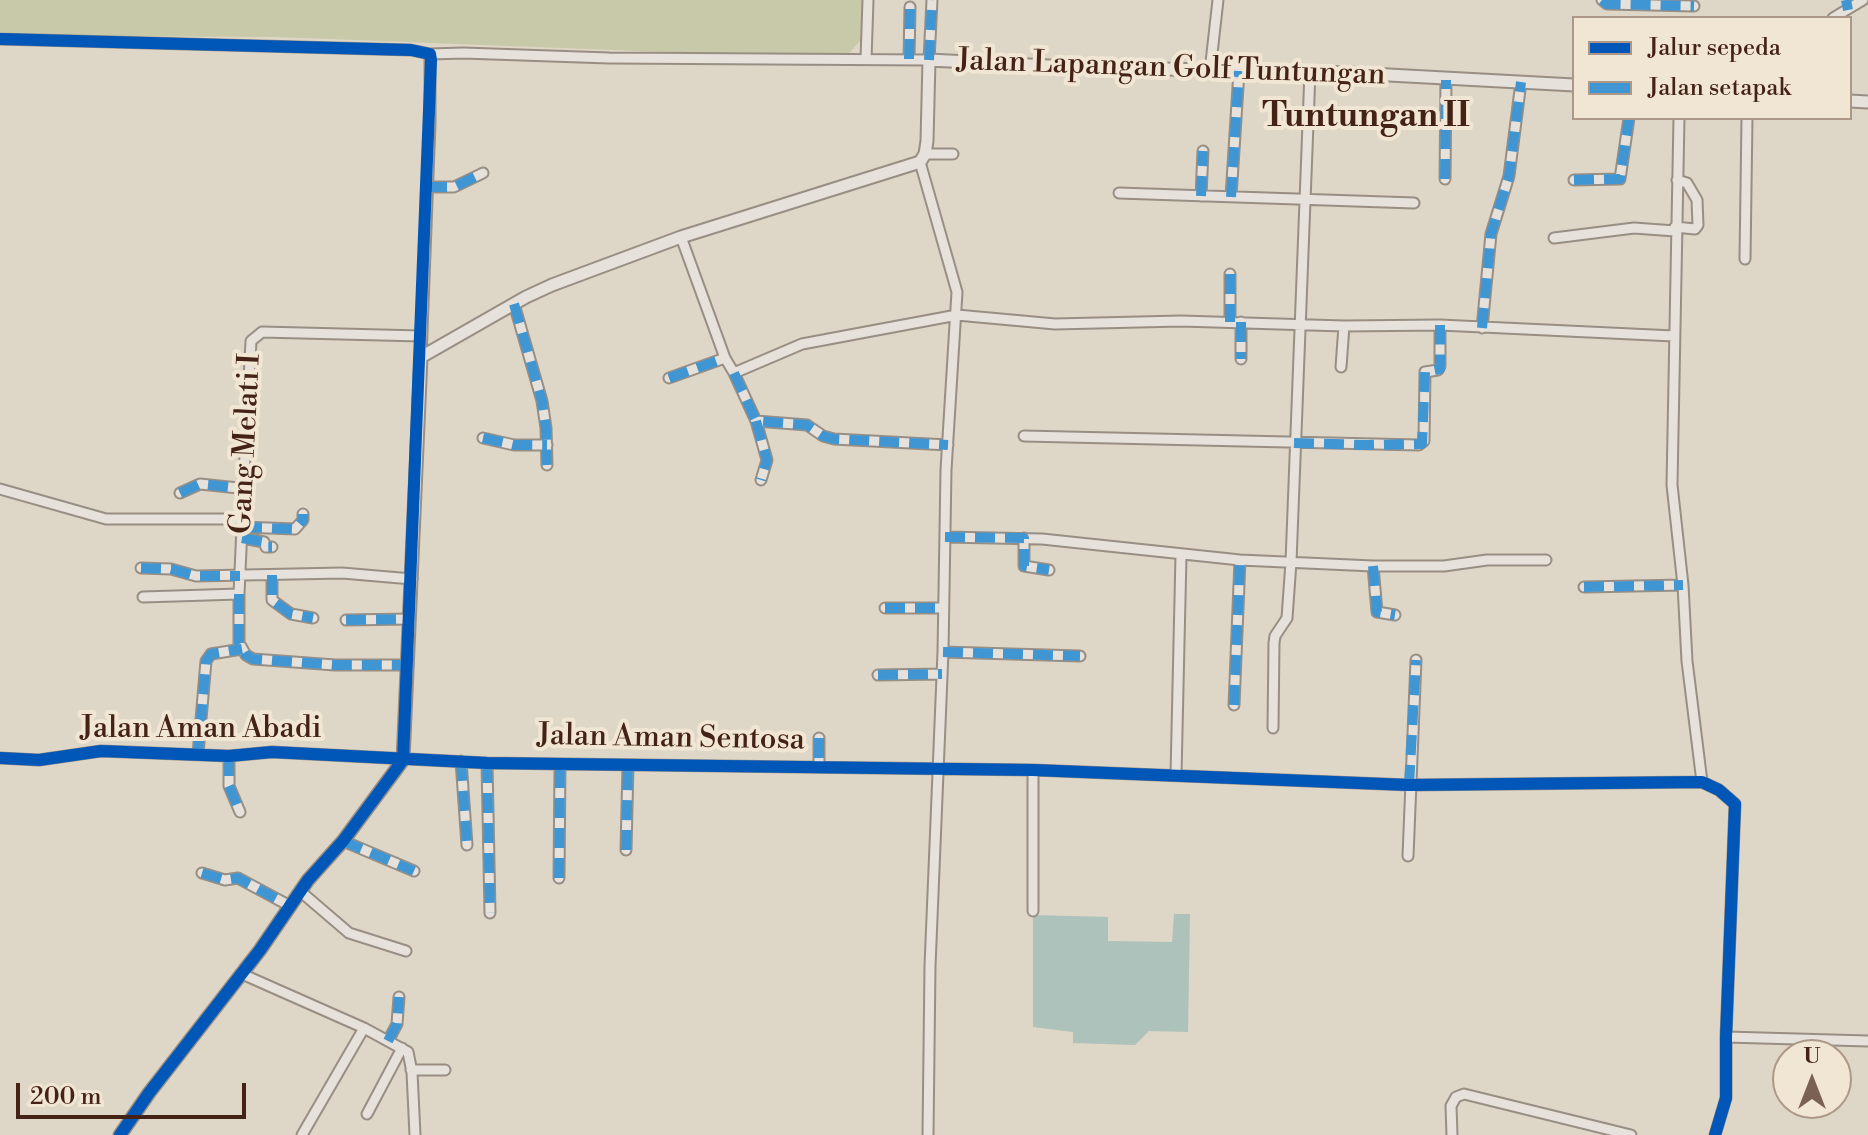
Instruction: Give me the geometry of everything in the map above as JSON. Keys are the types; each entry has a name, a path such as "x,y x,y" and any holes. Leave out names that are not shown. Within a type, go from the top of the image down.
{"street":[{"path":"866,59 868,0"},
{"path":"0,39 624,59 929,60 932,0"},
{"path":"1210,71 1218,0"},
{"path":"1602,0 1607,4 1694,3"},
{"path":"1847,5 1863,0"},
{"path":"909,59 910,7"},
{"path":"120,1135 242,974 300,891 343,841 403,760 421,357 430,54"},
{"name":"Jalan Lapangan Golf Tuntungan","path":"922,158 929,60 1310,72 1572,85"},
{"path":"1231,197 1239,71"},
{"path":"1273,728 1274,643 1287,618 1291,562 1310,72"},
{"path":"1445,179 1446,80"},
{"path":"1482,328 1491,234 1509,176 1521,82"},
{"path":"1574,180 1620,179 1629,120"},
{"path":"1679,120 1672,485 1683,585 1687,661 1702,782 1719,790 1735,804 1726,1098 1715,1135"},
{"path":"1745,259 1747,120"},
{"path":"1201,196 1203,151"},
{"path":"421,357 552,285 681,237 922,158 953,154"},
{"path":"922,158 957,287 948,445 930,951 928,1135"},
{"path":"427,187 454,187 483,173"},
{"path":"1554,238 1634,228 1695,229 1698,225 1697,200 1687,183 1677,180"},
{"path":"1119,193 1414,203"},
{"path":"681,237 725,358 756,421 767,460 761,480"},
{"path":"1230,274 1241,359"},
{"path":"514,304 542,401 547,465"},
{"path":"734,373 802,344 957,315 1055,324 1235,322 1344,326 1440,325 1674,336"},
{"path":"1024,436 1422,444 1425,372 1440,369 1440,325"},
{"path":"1341,367 1344,326"},
{"name":"Gang Melati I","path":"242,649 239,594 248,489 244,476 251,341 262,332 421,336"},
{"path":"669,378 725,358"},
{"path":"756,421 807,425 823,436 834,439 948,445"},
{"path":"483,438 514,445 547,445"},
{"path":"180,493 200,484 248,489"},
{"path":"0,489 106,519 295,529 303,520 303,514"},
{"path":"243,528 264,542 265,546 272,547"},
{"path":"945,537 1024,538 1240,560 1373,566 1444,566 1487,560 1546,560"},
{"path":"1024,538 1024,566 1049,570"},
{"path":"1176,775 1181,555"},
{"path":"1234,705 1240,560"},
{"path":"1373,566 1377,612 1395,615"},
{"path":"141,568 171,569 196,576 342,573 412,579"},
{"path":"272,575 272,600 291,614 313,618"},
{"path":"1584,587 1683,585"},
{"path":"143,597 239,594"},
{"path":"885,608 942,608"},
{"path":"346,620 410,619"},
{"path":"198,754 206,661 211,654 242,649 253,659 262,661 408,665"},
{"path":"943,652 1080,656"},
{"path":"1408,856 1416,660"},
{"path":"878,675 942,674"},
{"path":"819,738 819,767"},
{"name":"Jalan Aman Abadi","path":"0,758 39,760 101,751 229,756 296,753 403,760"},
{"path":"229,756 229,786 240,812"},
{"name":"Jalan Aman Sentosa","path":"403,760 1033,770 1409,785 1702,782"},
{"path":"461,761 467,845"},
{"path":"487,763 490,913"},
{"path":"559,878 560,764"},
{"path":"626,850 628,765"},
{"path":"1033,770 1033,911"},
{"path":"343,841 414,871"},
{"path":"202,873 225,880 238,878 290,906"},
{"path":"300,891 349,933 406,951"},
{"path":"242,974 402,1048 410,1058 412,1071 415,1135"},
{"path":"388,1041 397,1024 399,997"},
{"path":"302,1135 364,1028"},
{"path":"1726,1037 1868,1041"},
{"path":"367,1114 402,1048"},
{"path":"390,1071 445,1070"},
{"path":"1452,1135 1451,1106 1456,1097 1464,1094 1631,1135"}],"green space":[{"path":"0,0 866,0 866,27 860,41 844,59 277,37 72,36 0,32"}],"water":[{"path":"1174,914 1190,914 1188,1032 1149,1031 1135,1045 1073,1043 1073,1032 1033,1027 1033,915 1108,917 1108,941 1172,942"}],"marked path":[{"path":"929,60 932,0"},
{"path":"1602,0 1607,4 1694,6"},
{"path":"1846,0 1848,10"},
{"path":"909,59 910,7"},
{"path":"1231,197 1239,71"},
{"path":"1445,179 1446,80"},
{"path":"1482,328 1491,234 1509,176 1521,82"},
{"path":"1574,180 1620,179 1629,120"},
{"path":"1201,196 1203,151"},
{"path":"427,187 454,187 483,173"},
{"path":"1230,274 1230,322"},
{"path":"514,304 542,401 547,465"},
{"path":"1241,322 1241,359"},
{"path":"1294,443 1422,444 1425,372 1440,369 1440,325"},
{"path":"669,378 725,358"},
{"path":"734,373 756,421 807,425 823,436 834,439 948,445"},
{"path":"756,421 767,460 761,480"},
{"path":"483,438 514,445 547,445"},
{"path":"180,493 200,484 248,489"},
{"path":"242,527 295,529 303,520 303,514"},
{"path":"945,537 1024,538 1024,566 1049,570"},
{"path":"242,538 264,542 266,547 272,547"},
{"path":"1234,705 1240,560"},
{"path":"1373,566 1377,612 1395,615"},
{"path":"141,568 171,569 196,576 240,576"},
{"path":"272,575 272,600 291,614 313,618"},
{"path":"1584,587 1683,585"},
{"path":"239,594 239,643 246,655 253,659 335,665 408,665"},
{"path":"885,608 942,608"},
{"path":"346,620 410,619"},
{"path":"198,754 206,661 211,654 242,649"},
{"path":"943,652 1080,656"},
{"path":"1409,785 1416,660"},
{"path":"878,675 942,674"},
{"path":"819,738 819,767"},
{"path":"229,756 229,786 240,812"},
{"path":"461,761 467,845"},
{"path":"487,763 490,913"},
{"path":"559,878 560,764"},
{"path":"626,850 628,765"},
{"path":"343,841 414,871"},
{"path":"202,873 225,880 238,878 290,906"},
{"path":"388,1041 397,1024 399,997"}],"cycle path":[{"path":"0,39 411,50 430,54 431,60 403,760 343,841 308,880 260,950 120,1135"},
{"path":"0,758 39,760 101,751 229,756 272,752 487,763 1033,770 1409,785 1702,782 1719,790 1735,804 1726,1098 1715,1135"}],"district":[{"name":"Tuntungan II","path":"1366,118"}]}
